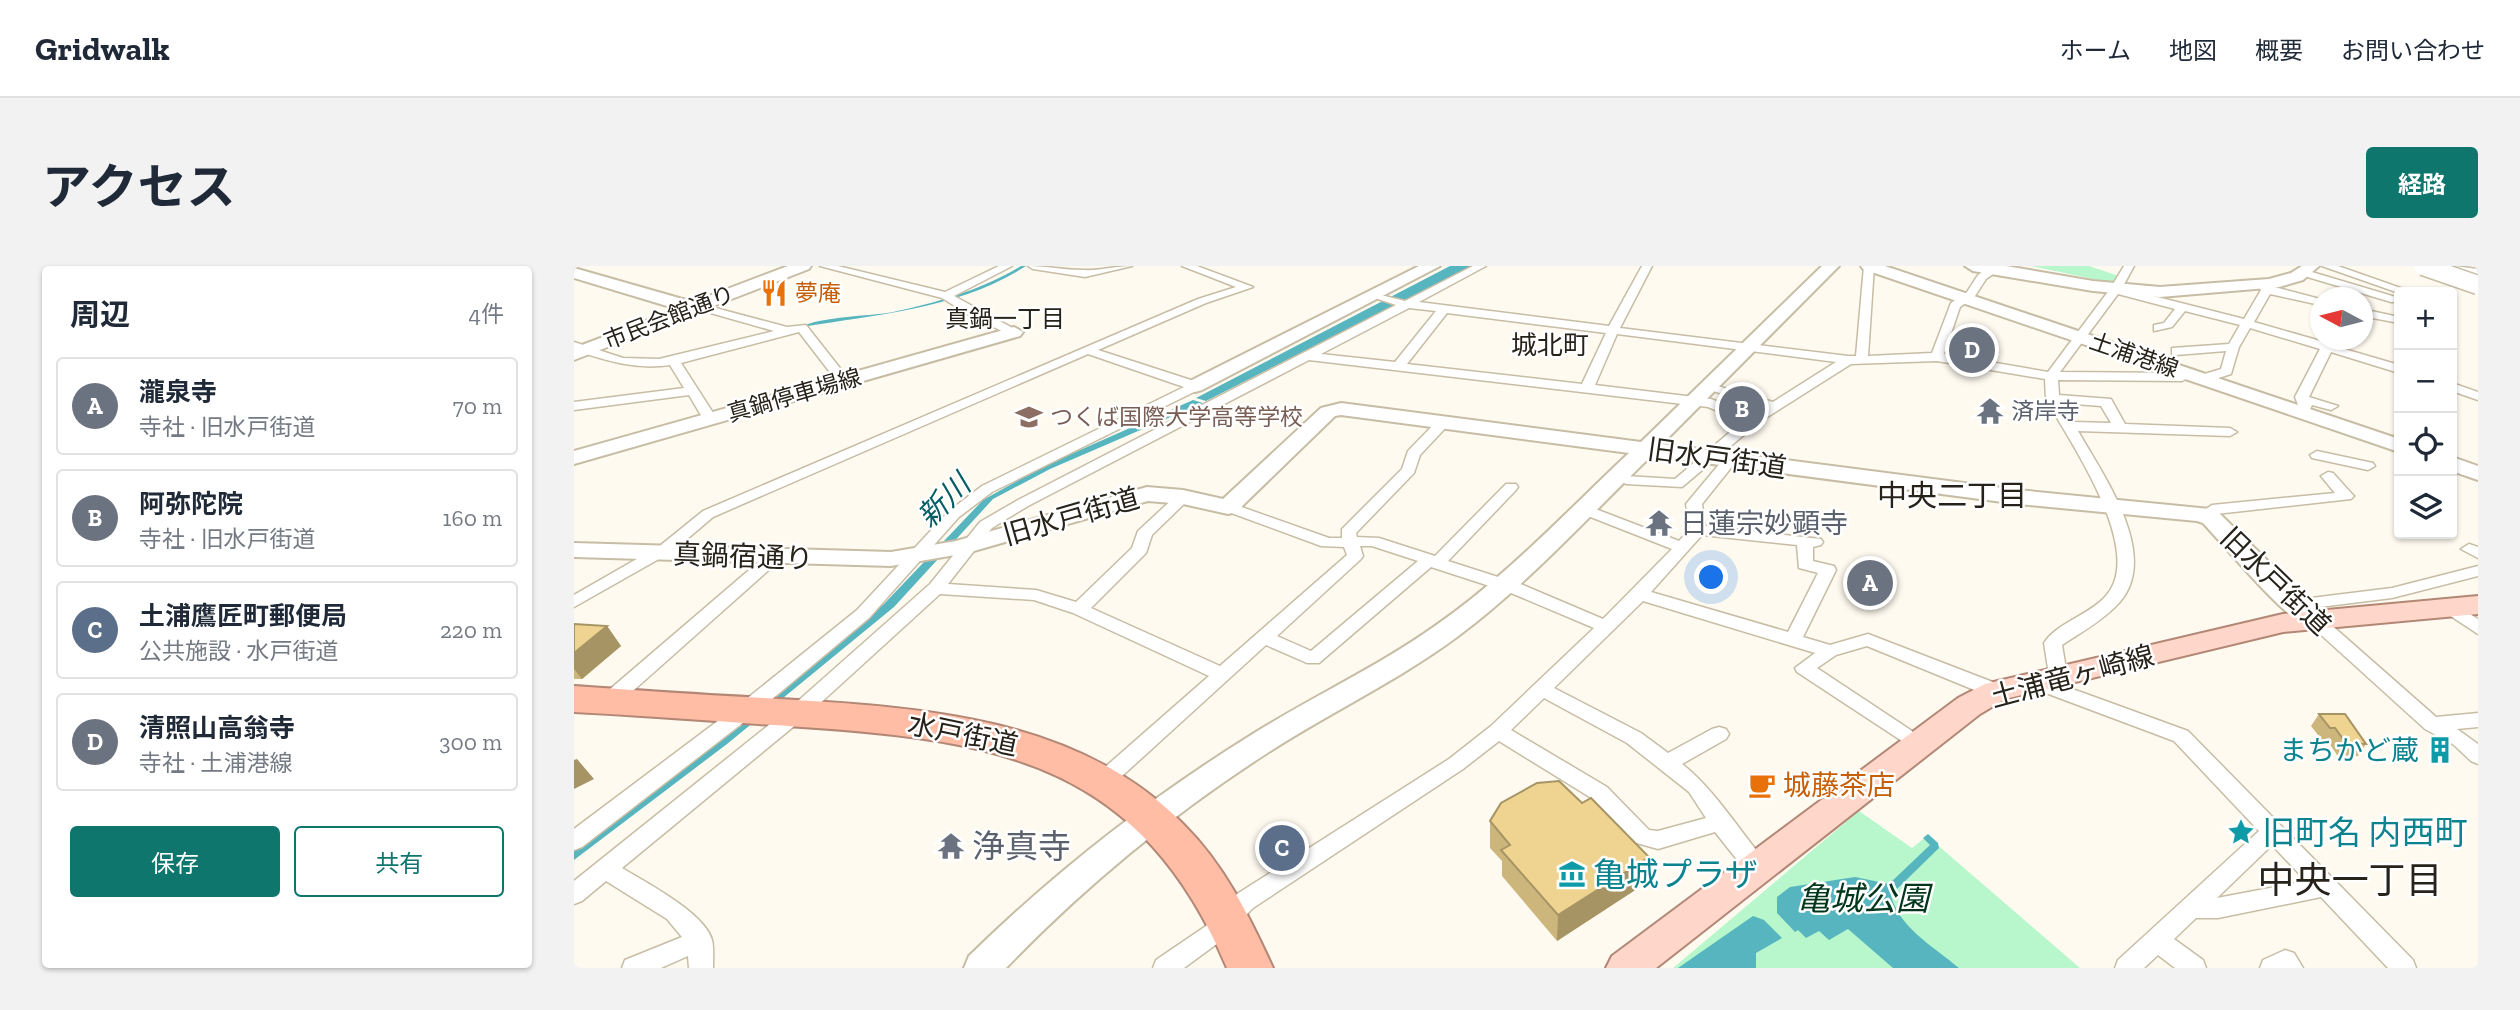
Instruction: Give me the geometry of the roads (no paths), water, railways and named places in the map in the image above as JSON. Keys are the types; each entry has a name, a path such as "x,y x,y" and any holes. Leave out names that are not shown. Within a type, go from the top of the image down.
{"highway":[{"name":"水戸街道","path":"592,700 906,721 985,734 1051,756 1103,781 1151,817 1186,855 1228,919 1250,968"}],"main road":[{"name":"土浦竜ヶ崎線","path":"1626,968 1969,706 1996,691 2283,623 2304,612 2465,607"}],"street":[{"name":"市民会館通り","path":"578,350 803,266"},
{"path":"825,266 946,296 975,314 1014,332"},
{"path":"946,296 1007,266"},
{"path":"1033,266 1085,274 1128,266"},
{"path":"574,602 667,548 708,514 1202,302 1247,287 1242,283 1187,266"},
{"path":"574,841 749,710 863,614 920,556 954,514 987,489 1432,266"},
{"path":"574,894 792,713 936,588 964,547 986,525 1023,503 1481,266"},
{"path":"1586,390 1613,330 1647,266"},
{"path":"982,968 1072,884 1151,817 1259,744 1438,637 1504,585 1646,447 1706,396 1748,348 1831,266"},
{"path":"1855,359 1869,266"},
{"name":"土浦港線","path":"1869,266 2196,376 2302,406 2394,444"},
{"path":"1973,266 2115,290 2310,339"},
{"path":"2327,266 2394,288"},
{"path":"2408,266 2422,268 2478,287"},
{"path":"2422,268 2435,266"},
{"path":"2459,266 2478,272"},
{"path":"2125,267 2115,290 2051,376 2053,399 2113,506 2123,537 2126,575 2122,587 2110,603 2053,643 2046,678 2181,736 2404,968"},
{"path":"1937,357 1949,316 1957,302 1966,298 1982,277 1995,268"},
{"path":"1378,295 1405,304 1855,359 1937,357 2051,376 2182,377 2227,371 2233,347 2265,287 2308,269 2394,298"},
{"path":"574,274 787,331"},
{"path":"2115,290 2184,292 2265,287 2310,299"},
{"path":"2376,315 2394,301"},
{"path":"2158,328 2168,325 2183,306"},
{"path":"1397,368 1444,309"},
{"path":"2373,314 2394,319"},
{"path":"578,350 636,365 674,361 802,328 844,381"},
{"name":"真鍋停車場線","path":"574,458 1014,332"},
{"path":"2176,351 2233,347"},
{"path":"2326,350 2302,406 2331,406"},
{"path":"2346,350 2394,367"},
{"path":"1087,351 1195,386"},
{"path":"1309,356 1586,390 1706,396 1774,406"},
{"path":"1626,480 1676,484 1717,457 1752,420 1855,359"},
{"path":"674,361 710,419"},
{"path":"2457,389 2478,396"},
{"path":"574,406 693,391"},
{"path":"1706,396 1711,403 1752,420"},
{"path":"2053,399 2106,402 2121,429"},
{"name":"旧水戸街道","path":"920,556 964,547 1147,494 1183,497 1228,507 1331,410 1340,409 2018,497 2205,515 2304,612 2432,724 2460,740 2478,756"},
{"path":"1103,781 1355,556 1348,532 1409,470 1413,454 1444,422"},
{"path":"2067,426 2230,432"},
{"path":"2317,455 2368,466"},
{"path":"1165,968 1213,933 1245,901 1456,764 1498,731 1640,594 1698,530 1694,504 1717,457"},
{"path":"2457,466 2478,473"},
{"path":"2205,515 2212,510 2346,496 2324,478"},
{"path":"1266,638 1313,659 1433,561 1511,487"},
{"path":"1079,609 1140,550 1144,534 1183,497"},
{"path":"1228,507 1327,543 1373,541 1562,606 1606,627"},
{"path":"1593,513 1683,548"},
{"path":"1698,530 1810,541 1805,564 1828,570 1794,638"},
{"name":"真鍋宿通り","path":"574,550 864,560 920,556"},
{"path":"592,700 775,556"},
{"path":"2304,612 2478,571"},
{"path":"936,588 1036,595 1079,609 1224,675"},
{"path":"1640,594 1830,650"},
{"path":"2465,607 2478,628"},
{"path":"1905,736 1804,668 1830,650 1868,640 1996,691"},
{"path":"1541,689 1623,731 1696,786 1720,822 1758,869"},
{"path":"2432,724 2478,720"},
{"path":"1498,731 1600,793 1641,836 1658,840 1720,822"},
{"path":"1665,764 1719,734"},
{"path":"2127,968 2273,831"},
{"path":"605,869 675,912 700,940 701,968"},
{"path":"2191,908 2217,908 2326,886"},
{"path":"634,968 700,940"},
{"path":"2157,940 2194,968"},
{"path":"2272,968 2286,961 2291,968"}],"water":[{"path":"1026,266 973,292 946,301 917,308 889,313 802,327 819,321 893,312 942,300 975,289"},
{"path":"1450,266 1472,266 1206,401 1196,398"},
{"name":"新川","path":"1193,400 1203,403 1050,469 993,499 894,607 727,744 574,860 574,851 884,604 983,500 1044,466"},
{"path":"1928,834 1938,843 1939,848 1897,889 1890,891 1900,915 1908,925 1959,968 1893,968 1848,929 1829,940 1819,931 1806,938 1798,930 1795,932 1777,913 1777,897 1790,887 1855,877 1889,884 1930,845 1923,838"},
{"path":"1753,916 1764,920 1782,938 1756,953 1756,968 1678,968"}],"place":[{"name":"夢庵","path":"774,293"},
{"name":"清照山高翁寺","path":"1972,350"},
{"name":"阿弥陀院","path":"1742,409"},
{"name":"済岸寺","path":"1990,411"},
{"name":"つくば国際大学高等学校","path":"1029,417"},
{"name":"日蓮宗妙顕寺","path":"1659,523"},
{"name":"瀧泉寺","path":"1870,583"},
{"name":"まちかど蔵","path":"2440,750"},
{"name":"城藤茶店","path":"1762,785"},
{"name":"旧町名 内西町","path":"2241,832"},
{"name":"浄真寺","path":"951,846"},
{"name":"土浦鷹匠町郵便局","path":"1282,848"},
{"name":"亀城プラザ","path":"1572,874"}],"district":[{"name":"真鍋一丁目","path":"1005,319"},
{"name":"城北町","path":"1550,345"},
{"name":"中央二丁目","path":"1952,496"},
{"name":"中央一丁目","path":"2350,880"}],"park label":[{"name":"亀城公園","path":"1863,898"}]}
